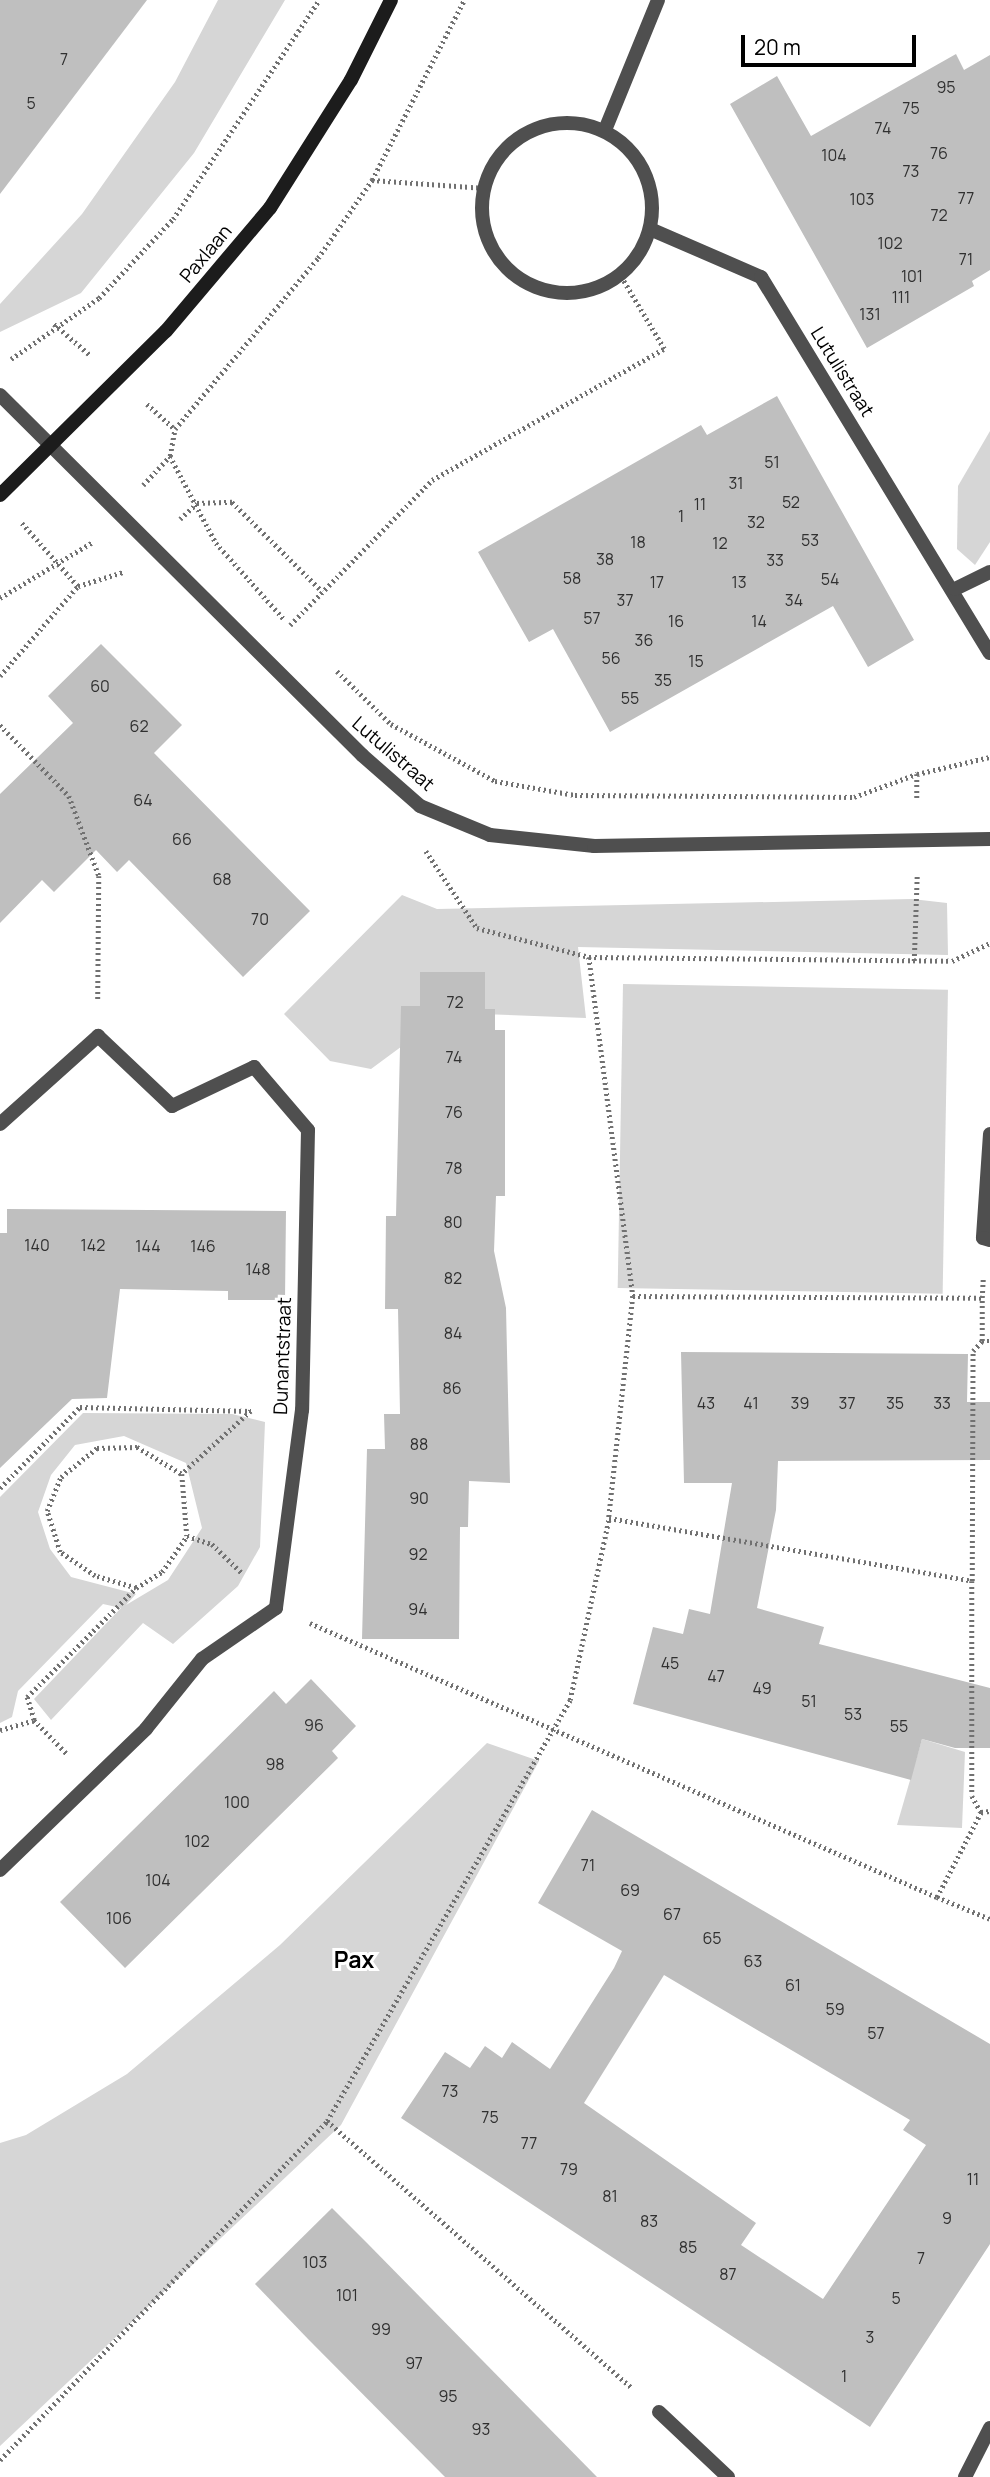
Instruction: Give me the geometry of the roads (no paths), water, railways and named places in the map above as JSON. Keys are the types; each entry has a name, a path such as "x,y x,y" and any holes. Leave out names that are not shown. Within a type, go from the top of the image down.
{"street":[{"name":"Paxlaan","path":"0,495 166,331 270,208 351,80 391,0"},
{"path":"605,130 658,0"},
{"path":"550,124 605,130 628,148 645,172 652,200 650,229 639,254 620,275 595,289 568,293 540,289 516,275 496,255 485,230 485,188 502,152 524,134 550,124"},
{"name":"Lutulistraat","path":"650,229 761,277 955,589 990,653"},
{"name":"Lutulistraat","path":"0,395 362,755 420,806 489,835 594,846 990,839"},
{"path":"955,589 990,572"},
{"name":"Dunantstraat","path":"0,1124 98,1036 172,1106 254,1067 308,1130 302,1409 276,1608 202,1658 146,1729 0,1870"},
{"path":"986,1239 990,1134"},
{"path":"659,2412 728,2477"},
{"path":"965,2477 990,2428"}],"district":[{"name":"Pax","path":"354,1959"}]}
